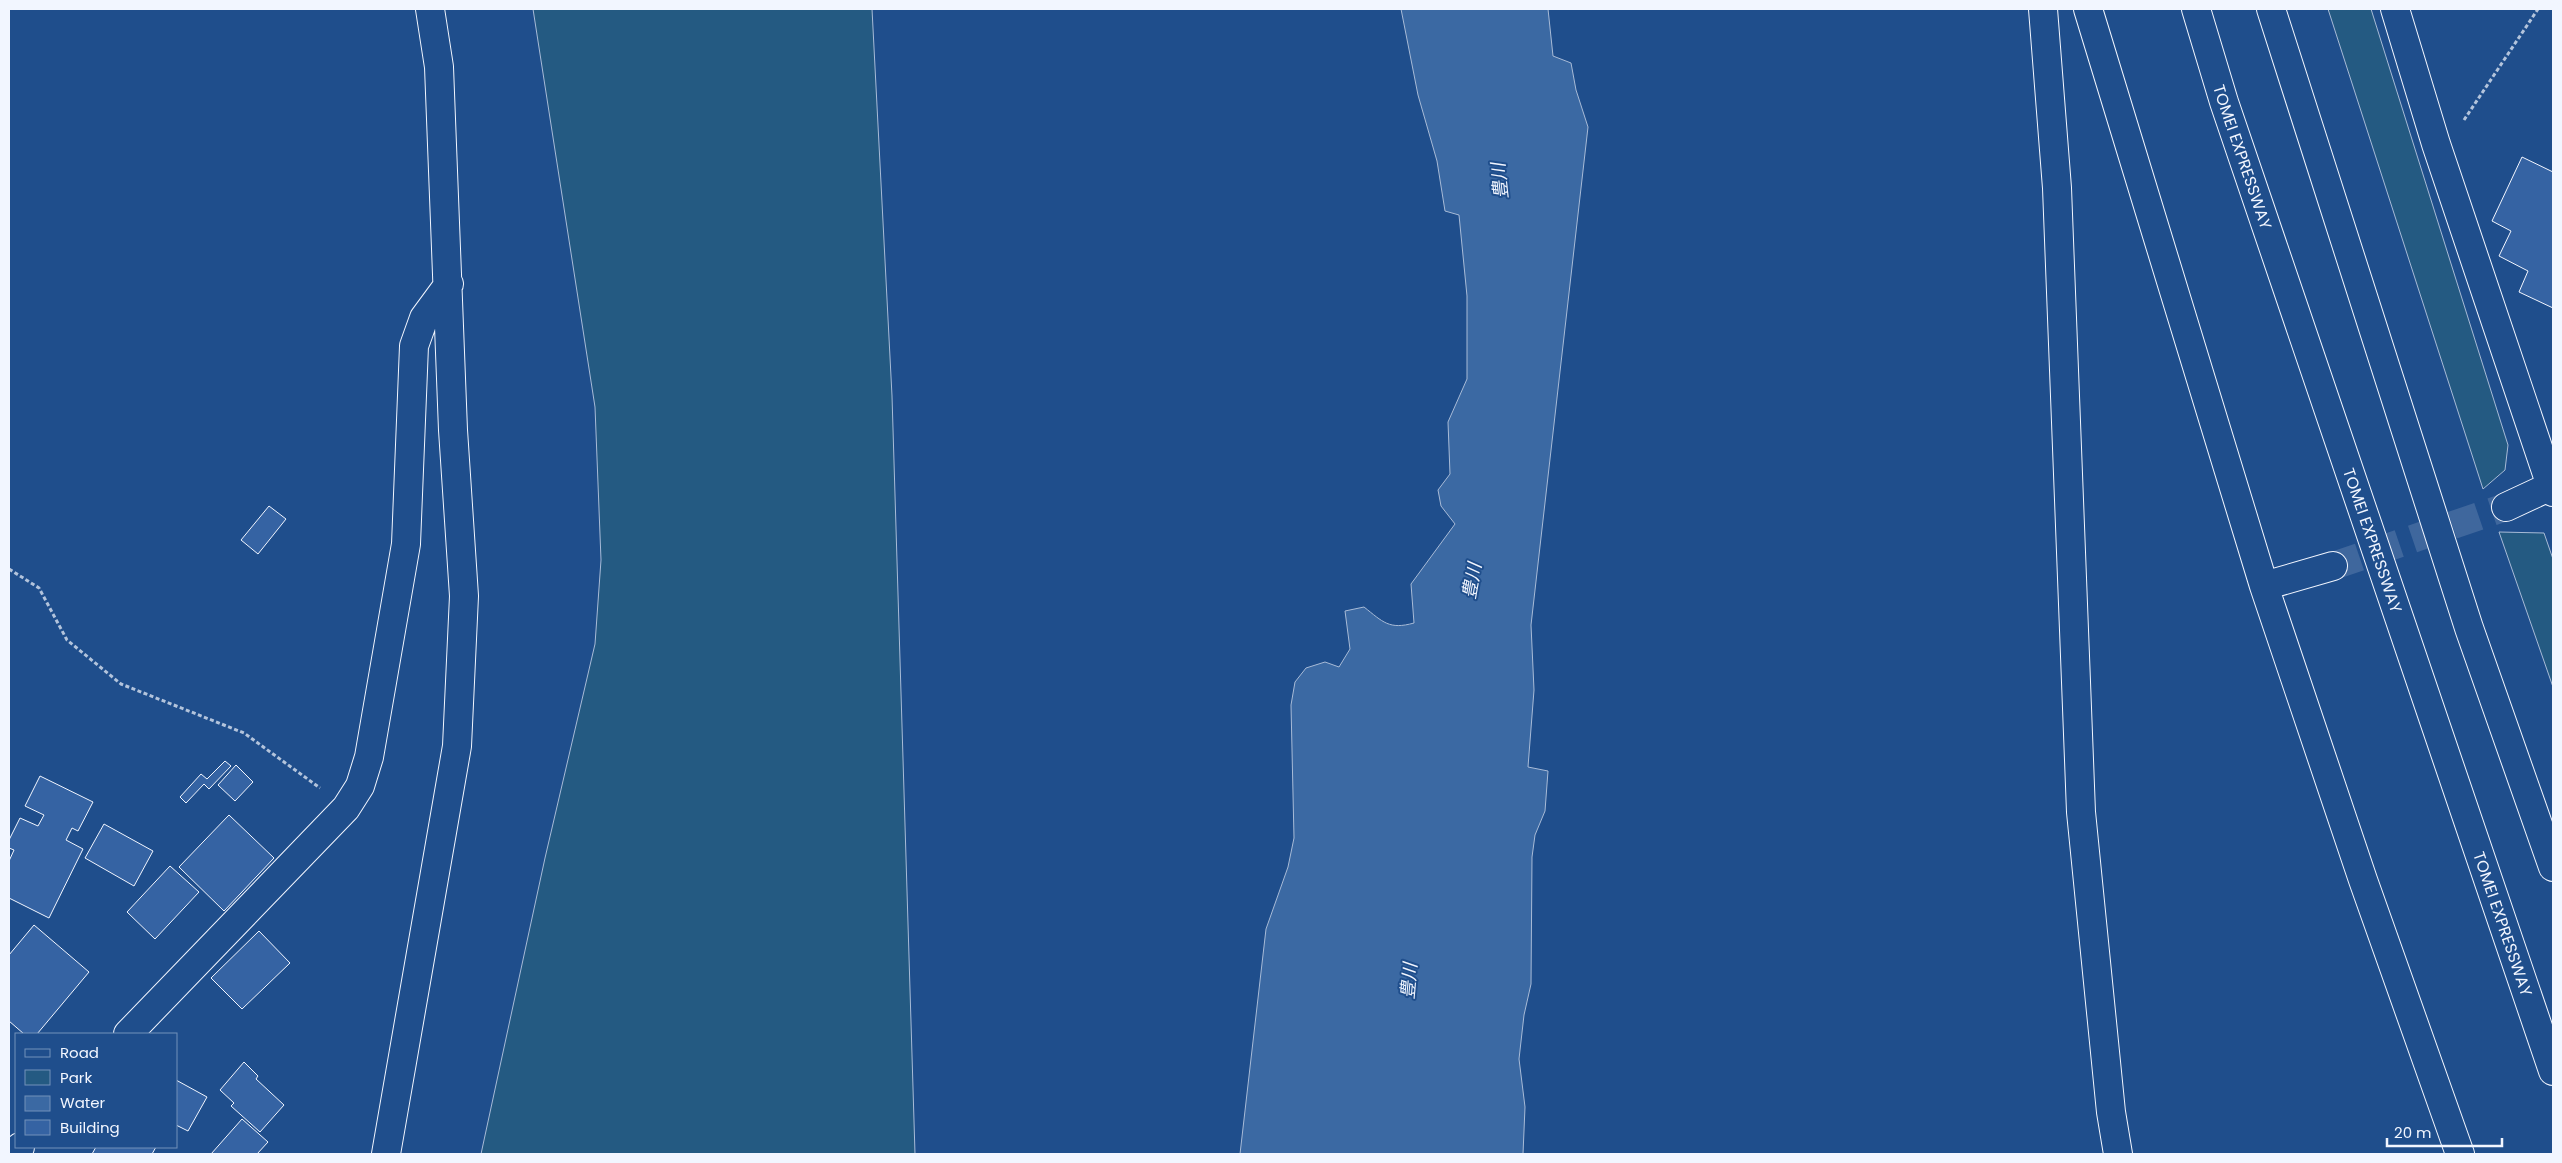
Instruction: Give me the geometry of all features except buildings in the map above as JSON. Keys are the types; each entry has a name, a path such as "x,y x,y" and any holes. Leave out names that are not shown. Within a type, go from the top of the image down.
{"main road":[{"path":"386,1154 457,746 464,596 453,430 449,284 439,67 430,9"},
{"path":"2043,9 2057,188 2081,812 2118,1154"},
{"path":"2088,9 2264,586 2363,880 2460,1154"},
{"name":"TOMEI EXPRESSWAY","path":"2196,9 2227,112 2553,1071"},
{"path":"2271,9 2466,618 2553,867"},
{"path":"2396,9 2436,144 2552,489 2506,507"},
{"path":"129,1033 346,808 360,786 369,757 406,544 414,346 424,318 449,284"},
{"path":"2264,586 2332,566"}],"path":[{"path":"2436,144 2454,136 2538,9"},
{"path":"9,569 39,588 67,640 122,684 244,733 346,808"}],"green space":[{"path":"533,9 872,9 892,396 915,1154 481,1154 545,858 595,644 601,560 595,407"},
{"path":"2328,9 2371,9 2508,445 2505,470 2483,489"},
{"path":"2499,532 2544,533 2553,559 2553,687"}],"water":[{"name":"豊川","path":"1401,9 1548,9 1553,56 1571,63 1576,90 1588,127 1531,625 1534,690 1528,767 1548,771 1545,811 1535,835 1532,857 1531,984 1524,1015 1519,1059 1525,1107 1523,1154 1240,1154 1266,929 1288,867 1294,838 1291,705 1295,682 1306,668 1325,662 1339,667 1350,649 1345,611 1364,607 1376,617 1392,625 1398,626 1414,623 1411,584 1455,524 1441,506 1438,490 1450,474 1448,422 1467,379 1467,296 1459,215 1445,211 1437,161 1418,95"}],"tunnel":[{"path":"2333,566 2506,507"}]}
